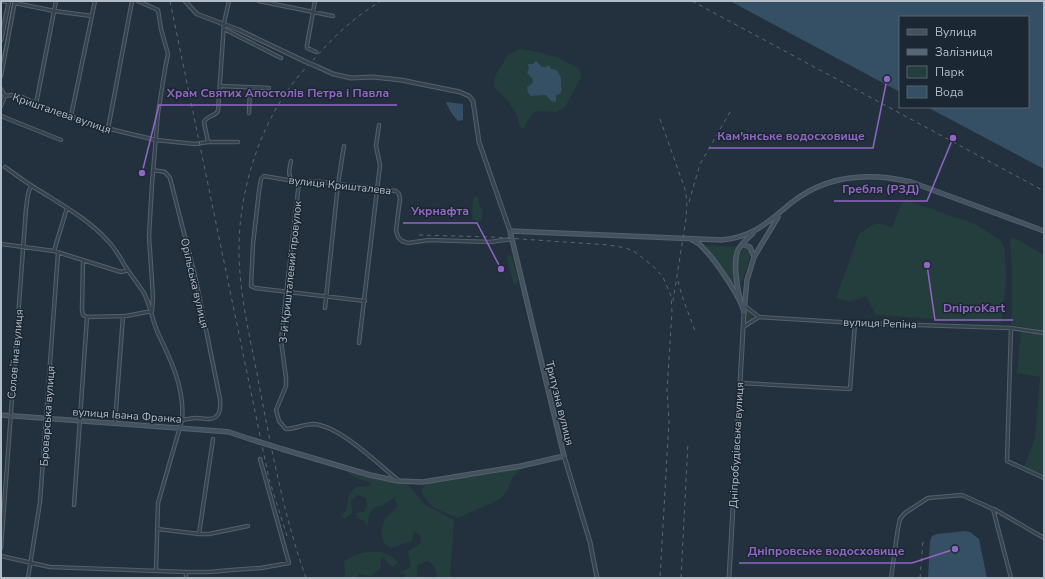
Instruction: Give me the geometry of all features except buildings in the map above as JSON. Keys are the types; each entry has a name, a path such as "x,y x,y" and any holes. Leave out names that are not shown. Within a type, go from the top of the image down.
{"main road":[{"path":"744,312 738,288 736,262 738,251 742,244 754,232 804,194 818,187 850,177 884,177 911,182 1044,231"},
{"path":"743,306 747,280 754,257 778,215"},
{"path":"510,231 689,239 732,239 754,232"},
{"name":"Тритузна вулиця","path":"510,231 564,456"},
{"path":"689,239 698,243 704,248 743,306"},
{"path":"742,244 750,247 754,257"},
{"path":"729,284 734,288 738,288 743,286 747,280"},
{"name":"вулиця Івана Франка","path":"1,415 229,432 336,466 398,481 424,482 521,466 564,456"}],"street":[{"path":"1,40 9,2 2,1"},
{"path":"36,104 56,1"},
{"path":"71,116 95,1"},
{"path":"108,129 132,1"},
{"path":"138,1 146,3 158,10 161,29 168,54 158,113 149,236 153,297 152,311 154,323 178,382 181,396 182,420 158,504 156,570"},
{"path":"185,1 197,14 224,23 333,74 351,78 373,77 401,80 460,92 469,96 473,101 479,142 510,231"},
{"path":"208,142 204,122 209,117 218,113 224,23 229,1"},
{"path":"259,1 333,16"},
{"path":"315,1 307,48 316,52"},
{"path":"1,76 15,2 54,11 92,16"},
{"path":"224,29 281,58"},
{"path":"220,86 269,88"},
{"path":"249,113 250,88"},
{"path":"1,89 5,96 1,106"},
{"name":"Кришталева вулиця","path":"5,96 12,94 89,124 156,140 195,144 208,142 238,142"},
{"name":"Кришталева вулиця","path":"1,116 61,140"},
{"path":"359,343 380,164 376,146 379,125"},
{"path":"325,308 338,184 344,146"},
{"path":"291,161 289,170 292,180"},
{"path":"5,167 67,208 97,230 109,242 144,294 152,311"},
{"name":"Орільська вулиця","path":"153,170 165,172 170,178 196,280 221,408 220,412 212,419 196,418 182,420"},
{"name":"вулиця Кришталева","path":"287,292 254,288 251,286 250,281 260,183 264,176 299,182 308,181 393,190 399,194 396,230 398,237 408,244 429,240 490,242 512,240"},
{"name":"3-й Кришталевий провулок","path":"299,182 281,340 286,386 276,410 277,415 283,427 288,429 313,424 321,425 330,429 349,440 398,481"},
{"name":"Соловʼїна вулиця","path":"1,548 23,247 28,194 31,185"},
{"path":"54,251 67,208"},
{"path":"1,244 54,251 121,272 128,270"},
{"name":"Броварська вулиця","path":"28,578 40,502 58,253"},
{"path":"83,261 83,315 87,317 123,316 152,311"},
{"path":"287,292 365,301"},
{"path":"743,306 759,317 743,327"},
{"name":"Дніпробудівська вулиця","path":"729,578 744,312"},
{"path":"115,423 123,316"},
{"path":"74,504 87,317"},
{"name":"вулиця Репіна","path":"759,317 855,323 1011,328 1044,333"},
{"path":"740,383 850,389 855,323"},
{"path":"1011,328 1006,461 1044,478"},
{"path":"199,534 213,439"},
{"name":"Тритузна вулиця","path":"564,456 590,542 597,578"},
{"path":"1,556 50,567 186,572 209,572 261,568 289,563 260,459"},
{"path":"891,578 900,519 905,513 928,498 962,495 993,509 1044,538"},
{"path":"993,509 1011,578"},
{"path":"157,529 209,534 248,526"},
{"path":"186,572 186,578"}],"green space":[{"path":"520,49 543,53 567,62 580,70 581,77 565,107 557,112 536,111 532,114 524,128 521,128 519,125 518,117 508,101 494,88 495,76 508,55"},
{"path":"474,197 478,197 478,201 483,212 482,219 480,221 472,219"},
{"path":"908,201 975,224 1000,240 1005,249 1006,281 1001,323 876,315 866,296 851,302 836,298 859,234 876,223 892,227 902,203"},
{"path":"1013,237 1044,255 1044,331 1012,325 1012,266 1010,240"},
{"path":"707,245 736,247 733,261 735,282 733,285 707,250"},
{"path":"744,247 749,248 751,253 741,283 739,274 739,260 741,251"},
{"path":"509,255 512,257 518,281 516,285 513,283 507,258"},
{"path":"746,310 753,315 752,319 746,323"},
{"path":"1021,331 1044,335 1044,476 1024,467 1035,439 1040,377 1017,373"},
{"path":"523,467 512,478 507,491 500,499 458,518 435,508 426,500 421,489 427,484"},
{"path":"347,471 408,484 424,504 454,520 450,578 438,578 434,566 428,561 417,565 417,578 406,578 404,573 401,574 398,563 392,567 383,557 381,560 381,568 371,576 359,574 357,578 345,577 344,561 357,555 371,552 385,553 391,556 398,562 401,572 411,567 408,551 421,543 420,535 414,531 412,541 391,548 384,543 381,534 384,520 398,506 394,498 381,506 373,508 369,515 367,528 364,521 359,519 355,513 364,512 367,505 366,498 358,495 351,500 352,513 345,519 341,515 346,511 349,494 356,487 369,486 372,483 355,477"}],"water":[{"path":"730,1 1044,1 1044,169 929,108 1029,108 1029,16 899,16 899,91"},
{"path":"536,61 542,67 549,65 551,69 557,70 561,78 562,90 560,94 556,95 556,102 551,101 546,95 531,96 528,93 527,87 532,84 533,80 527,72 529,69 528,64 533,64"},
{"path":"446,103 463,104 463,120 458,121 452,114"},
{"path":"964,531 970,532 979,539 987,578 928,578 930,541 932,536 937,534"}],"tram line":[{"path":"1,67 13,1"}],"railway":[{"path":"170,1 269,479 287,536"},
{"path":"306,578 280,488 246,319 240,273 240,223 250,173 267,125 279,103 298,76 331,41 346,26 381,1"},
{"path":"692,1 1044,191"},
{"path":"689,202 700,164 730,112"},
{"path":"660,119 685,189 687,201 686,219 673,301"},
{"path":"419,235 491,237 609,245 626,248 635,252 654,267 663,277 671,296 672,312 667,390 669,421 660,578"},
{"path":"678,281 695,331"},
{"path":"681,578 688,442"},
{"path":"920,578 923,541"}],"place":[{"name":"Кам'янське водосховище","path":"887,79"},
{"name":"Гребля (РЗД)","path":"953,138"},
{"name":"Храм Святих Апостолів Петра і Павла","path":"142,173"},
{"name":"DniproKart","path":"927,265"},
{"name":"Укрнафта","path":"501,269"},
{"name":"Дніпровське водосховище","path":"955,549"}]}
